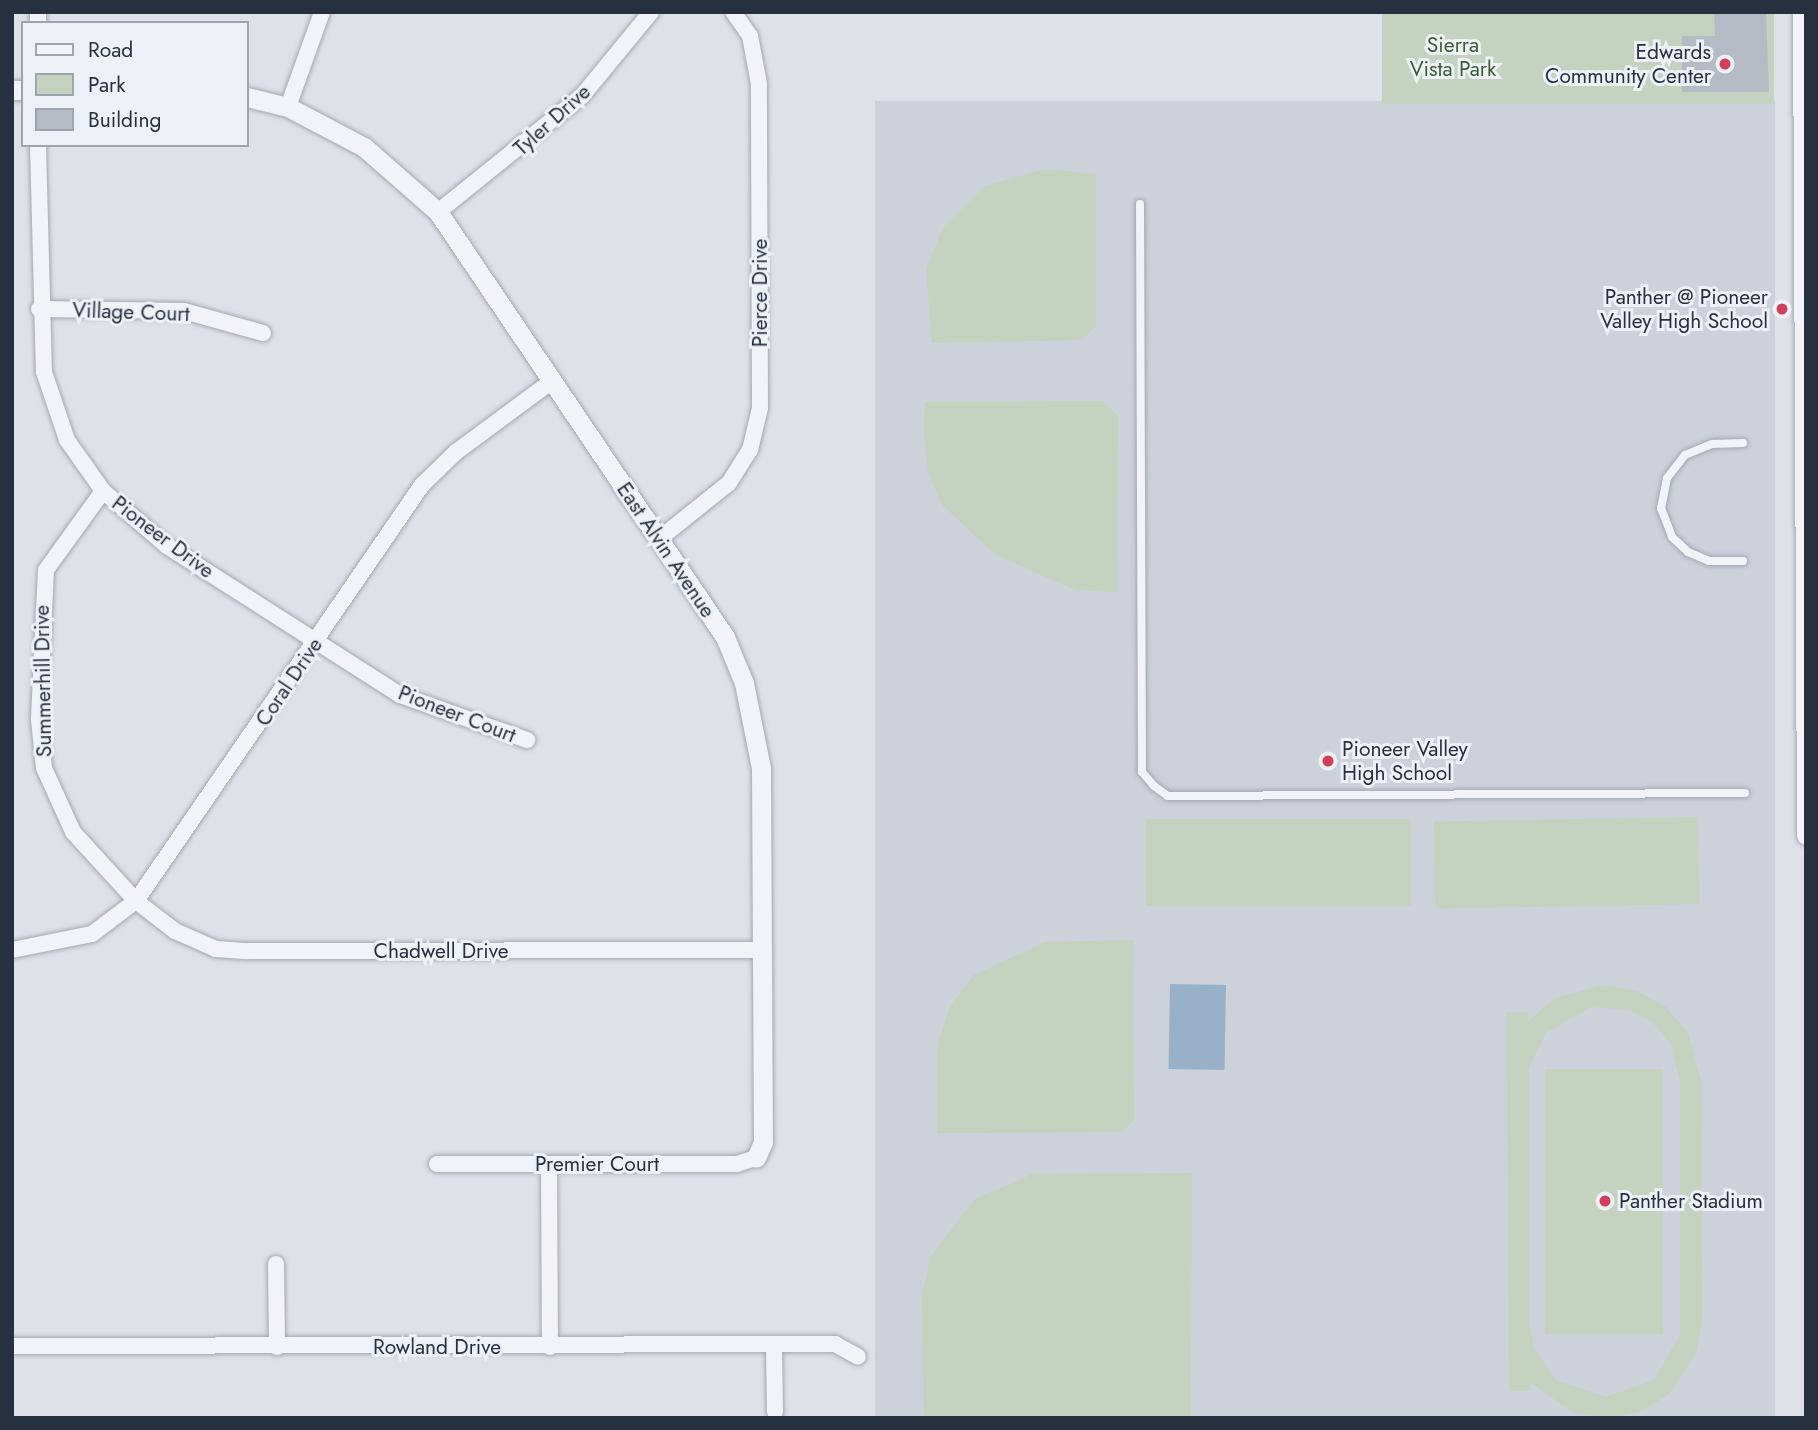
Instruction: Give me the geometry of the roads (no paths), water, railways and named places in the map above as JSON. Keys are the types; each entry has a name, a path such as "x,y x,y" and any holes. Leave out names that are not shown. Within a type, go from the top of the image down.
{"street":[{"path":"288,107 322,12"},
{"name":"Tyler Drive","path":"438,212 582,96 651,12"},
{"name":"Pierce Drive","path":"659,539 729,483 750,450 760,408 760,84 750,36 733,12"},
{"path":"1802,12 1806,835"},
{"name":"East Alvin Avenue","path":"248,97 288,107 364,148 438,212 725,637 755,722 763,1142 756,1158"},
{"name":"Pioneer Drive","path":"38,147 39,309 53,409 103,491 167,546 316,643"},
{"name":"Village Court","path":"39,309 184,311 263,333"},
{"name":"Coral Drive","path":"12,950 92,934 136,901 316,643 422,485 456,452 552,381"},
{"name":"Summerhill Drive","path":"103,491 46,570 39,720 44,768 67,821 136,901"},
{"name":"Pioneer Court","path":"316,643 400,695 527,740"},
{"name":"Chadwell Drive","path":"136,901 188,939 248,951 761,950"},
{"name":"Premier Court","path":"437,1164 737,1164 756,1158"},
{"path":"550,1164 550,1347"},
{"path":"276,1264 277,1347"},
{"name":"Rowland Drive","path":"12,1346 774,1348 835,1344 858,1357"},
{"path":"774,1348 775,1412"}],"lane":[{"path":"1140,204 1142,772 1154,786 1168,796 1745,793"},
{"path":"1743,443 1712,444 1685,455 1667,478 1661,508 1672,537 1688,552 1709,561 1744,561"}],"water":[{"path":"1170,984 1226,985 1225,1070 1169,1069"}],"place":[{"name":"Edwards Community Center","path":"1725,64"},
{"name":"Panther @ Pioneer Valley High School","path":"1782,309"},
{"name":"Pioneer Valley High School","path":"1328,761"},
{"name":"Panther Stadium","path":"1605,1201"}],"park label":[{"name":"Sierra Vista Park","path":"1453,57"}]}
